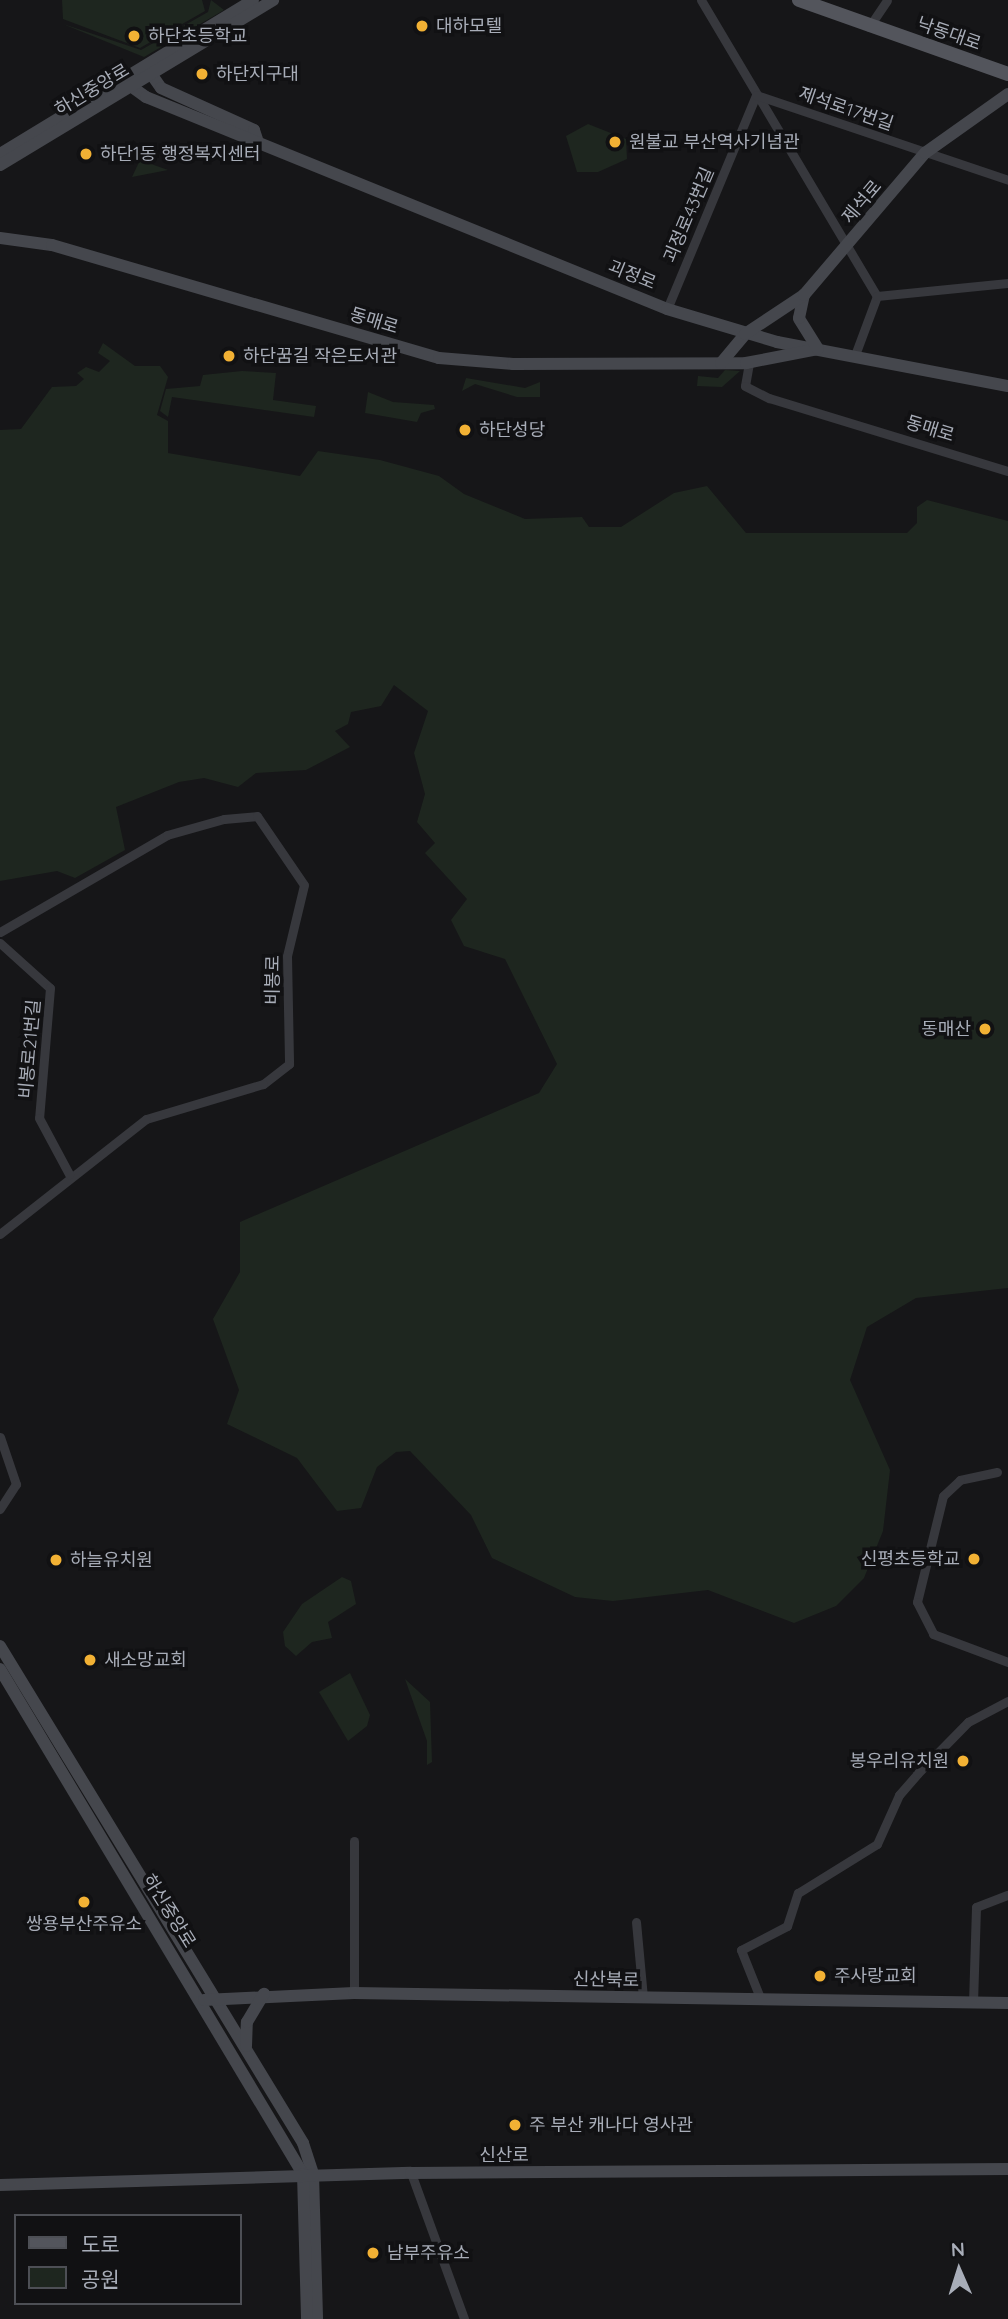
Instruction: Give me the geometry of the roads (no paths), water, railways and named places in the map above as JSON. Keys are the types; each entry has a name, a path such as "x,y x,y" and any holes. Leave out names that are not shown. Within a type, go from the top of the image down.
{"main road":[{"name":"낙동대로","path":"799,0 1008,74"}],"street":[{"name":"하신중앙로","path":"237,16 253,0"},
{"name":"하신중앙로","path":"0,165 237,16 273,0"},
{"path":"701,0 845,250 877,296"},
{"path":"869,27 887,0"},
{"name":"괴정로","path":"148,70 160,88 254,130 258,142"},
{"name":"하신중앙로","path":"0,154 126,84"},
{"name":"괴정로","path":"126,84 258,142 667,309 745,334 1008,386"},
{"name":"제석로","path":"721,363 745,334 804,295 925,153 1008,94"},
{"name":"제석로17번길","path":"756,95 1008,180"},
{"name":"괴정로43번길","path":"667,309 756,95"},
{"name":"동매로","path":"0,238 52,244 439,358 579,366 749,363 818,349"},
{"path":"877,296 1008,283"},
{"path":"804,295 799,318 818,349"},
{"path":"855,355 877,296"},
{"name":"동매로","path":"749,363 745,386 769,398 1008,471"},
{"name":"비봉로","path":"0,932 167,835 224,819 257,816 304,885 287,956 289,1064 263,1084 146,1119 69,1174 0,1234"},
{"name":"비봉로21번길","path":"0,943 50,988 39,1118 69,1174"},
{"path":"0,1437 16,1484 0,1509"},
{"path":"997,1472 960,1480 943,1496 917,1602 933,1634 1008,1662"},
{"path":"0,1646 210,1998 246,2047 303,2143 308,2174 317,2319"},
{"name":"하신중앙로","path":"0,1669 210,1998 308,2174"},
{"path":"761,2000 741,1950 787,1926 798,1893 877,1844 899,1795 917,1774 968,1722 1008,1701"},
{"path":"354,1841 354,1993"},
{"path":"973,2003 976,1907 1008,1895"},
{"path":"636,1922 643,1998"},
{"name":"신산북로","path":"210,1998 264,1994 354,1993 1008,2003"},
{"path":"246,2047 247,2022 264,1994"},
{"name":"신산로","path":"0,2185 411,2172 1008,2169"},
{"path":"411,2172 464,2319"},
{"path":"307,2319 308,2174"}],"place":[{"name":"대하모텔","path":"422,26"},
{"name":"하단초등학교","path":"134,36"},
{"name":"하단지구대","path":"202,74"},
{"name":"원불교 부산역사기념관","path":"615,142"},
{"name":"하단1동 행정복지센터","path":"86,154"},
{"name":"하단꿈길 작은도서관","path":"229,356"},
{"name":"하단성당","path":"465,430"},
{"name":"동매산","path":"985,1029"},
{"name":"신평초등학교","path":"974,1559"},
{"name":"하늘유치원","path":"56,1560"},
{"name":"새소망교회","path":"90,1660"},
{"name":"봉우리유치원","path":"963,1761"},
{"name":"쌍용부산주유소","path":"84,1902"},
{"name":"주사랑교회","path":"820,1976"},
{"name":"주 부산 캐나다 영사관","path":"515,2125"},
{"name":"남부주유소","path":"373,2253"}]}
